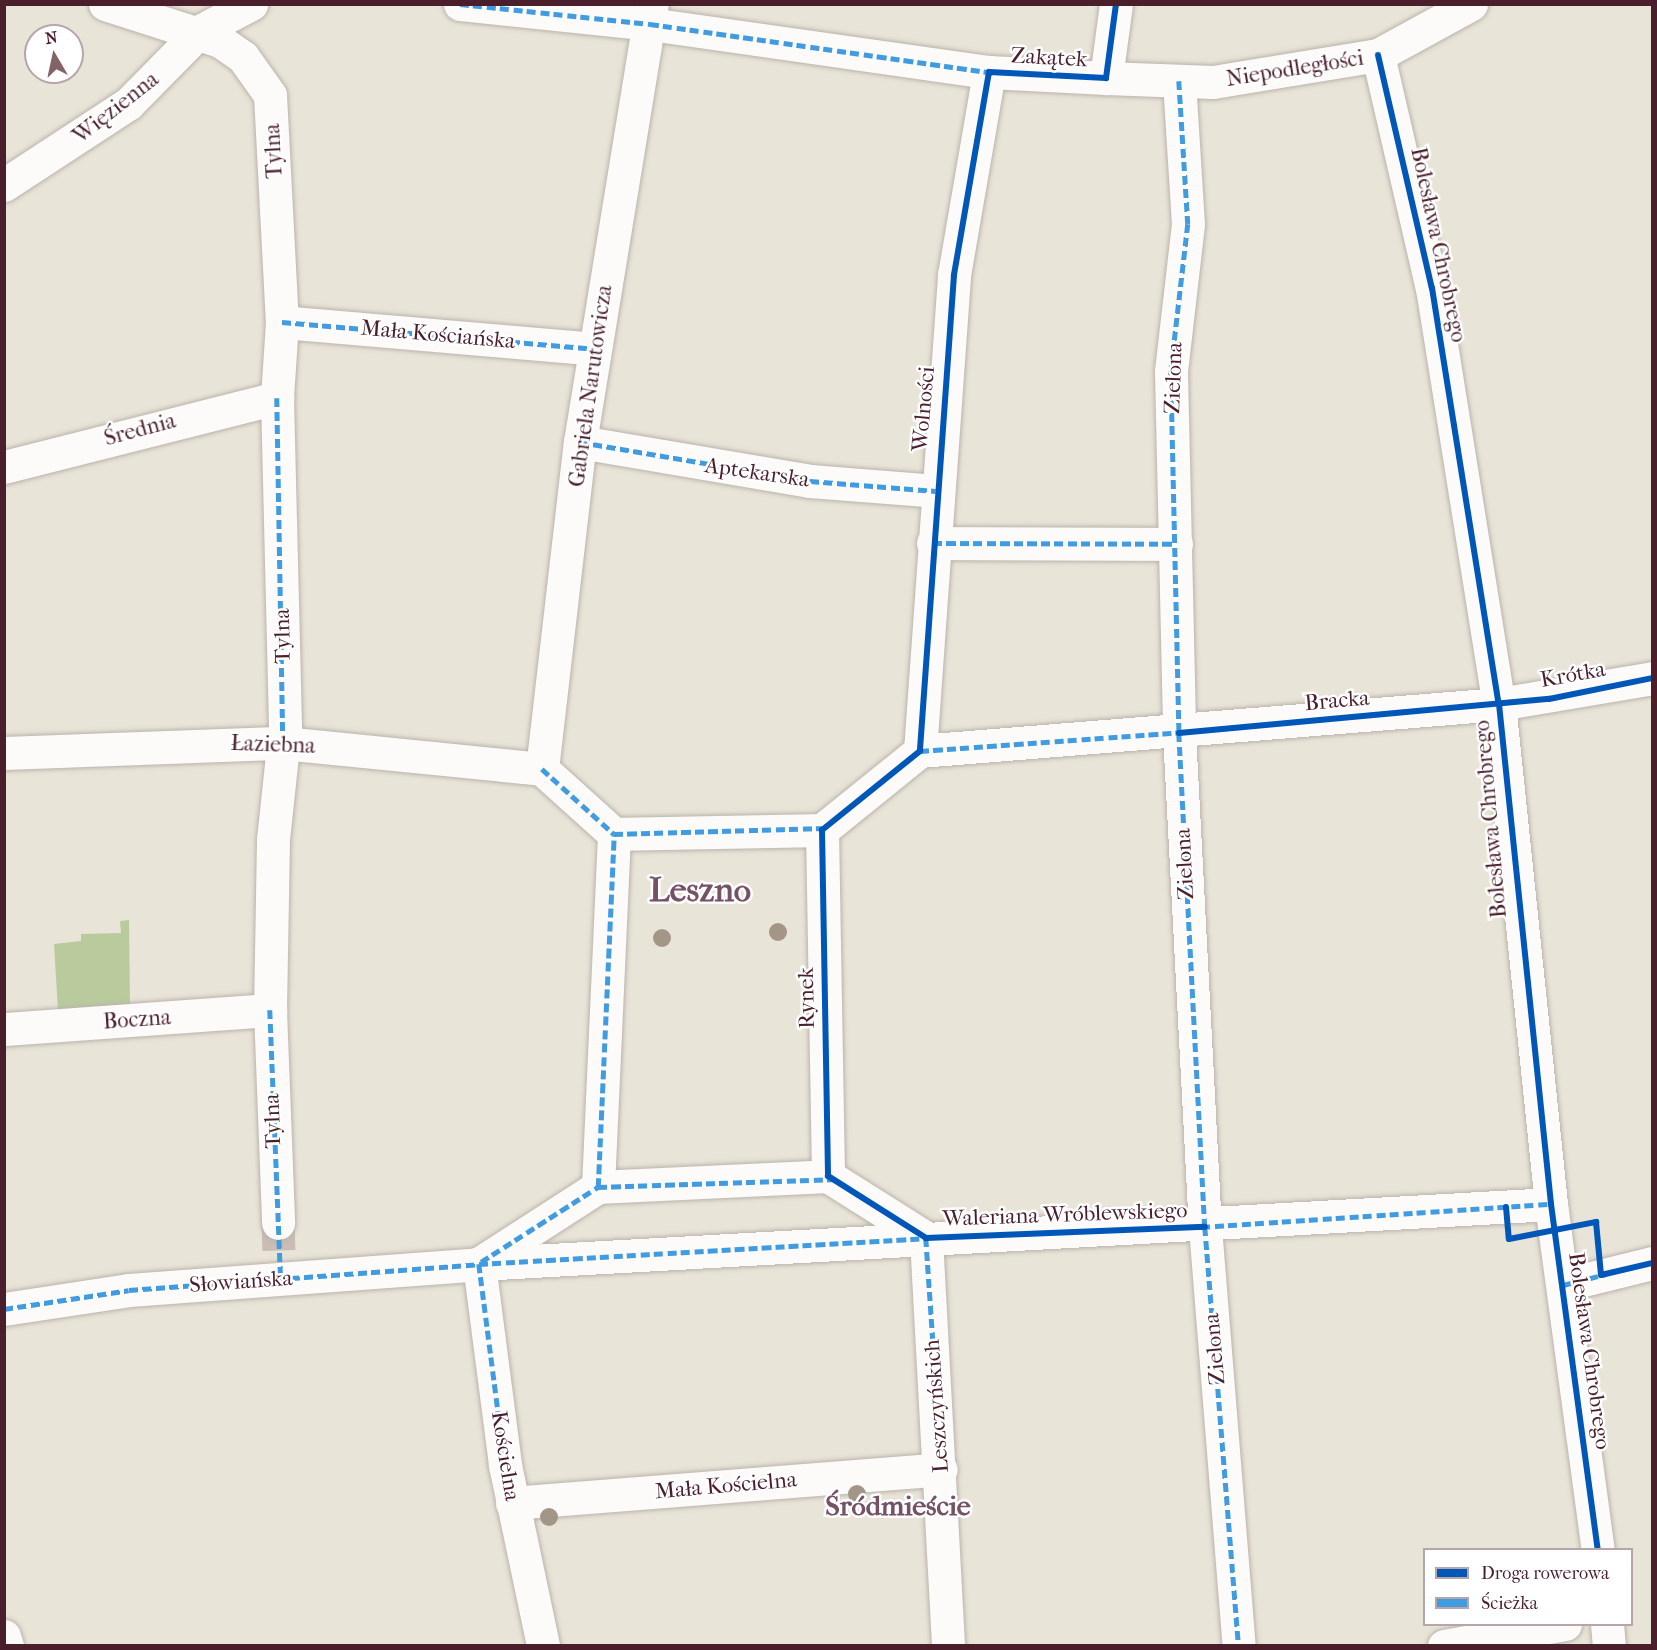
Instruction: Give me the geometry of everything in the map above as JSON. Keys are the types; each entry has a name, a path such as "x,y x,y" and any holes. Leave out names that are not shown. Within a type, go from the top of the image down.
{"street":[{"path":"105,4 200,31"},
{"name":"Więzienna","path":"4,185 128,104 200,31 251,4"},
{"name":"Zakątek","path":"460,4 651,14 989,72 1106,78"},
{"path":"1106,78 1116,4"},
{"name":"Niepodległości","path":"1106,78 1179,81 1258,77 1378,55 1472,4"},
{"name":"Gabriela Narutowicza","path":"542,769 580,442 651,14"},
{"name":"Tylna","path":"200,31 243,57 270,95 282,322 277,398 283,742 273,839 270,1010 280,1251"},
{"name":"Bolesława Chrobrego","path":"1378,55 1432,288 1499,704 1551,1204 1598,1548"},
{"name":"Wolności","path":"920,751 936,491 954,275 989,72"},
{"name":"Zielona","path":"1179,81 1188,224 1171,372 1179,733 1205,1227 1239,1646"},
{"name":"Mała Kościańska","path":"282,322 594,349"},
{"name":"Średnia","path":"4,467 277,398"},
{"name":"Aptekarska","path":"580,442 810,481 936,491"},
{"path":"933,543 1176,544"},
{"name":"Krótka","path":"1499,704 1653,678"},
{"name":"Bracka","path":"920,751 1179,733 1499,704"},
{"name":"Łaziebna","path":"4,753 283,742 542,769"},
{"path":"542,769 614,834 822,830 920,751"},
{"name":"Rynek","path":"822,830 828,1176"},
{"path":"598,1187 614,834"},
{"name":"Boczna","path":"4,1029 270,1010"},
{"path":"479,1264 598,1187 828,1176 926,1238"},
{"name":"Waleriana Wróblewskiego","path":"479,1264 926,1238 1205,1227 1551,1204"},
{"name":"Leszczyńskich","path":"926,1238 941,1469 948,1646"},
{"name":"Słowiańska","path":"4,1309 90,1294 280,1251 479,1264"},
{"path":"1563,1285 1653,1263"},
{"name":"Kościelna","path":"479,1264 505,1465 543,1646"},
{"name":"Mała Kościelna","path":"512,1503 941,1469"},
{"path":"1444,1646 1554,1626"},
{"path":"1607,1626 1609,1646"},
{"path":"4,1636 7,1646"}],"green space":[{"path":"129,920 130,1006 58,1011 54,944 81,941 81,934 121,933 120,921"}],"tunnel":[{"path":"278,1223 279,1250"}],"marked path":[{"path":"460,4 650,24 993,73"},
{"path":"1179,81 1188,224 1171,372 1179,733 1205,1227 1239,1646"},
{"path":"282,322 594,349"},
{"path":"277,398 283,743"},
{"path":"580,442 810,481 936,491"},
{"path":"933,543 1176,544"},
{"path":"920,751 1184,732"},
{"path":"542,769 614,834"},
{"path":"598,1187 614,834 825,828"},
{"path":"270,1010 281,1279"},
{"path":"481,1262 598,1187 833,1179"},
{"path":"1201,1227 1551,1204"},
{"path":"4,1309 129,1290 479,1264 925,1238"},
{"path":"926,1238 933,1341"},
{"path":"479,1264 505,1465"},
{"path":"1563,1285 1606,1274"}],"cycle path":[{"path":"1116,4 1106,78 989,72 954,275 920,751 822,830 828,1176 926,1238 1205,1227"},
{"path":"1378,55 1432,288 1499,704 1551,1204 1598,1548"},
{"path":"1179,733 1549,699 1652,678"},
{"path":"1506,1207 1509,1239 1596,1222 1601,1275 1652,1263"}],"district":[{"name":"Leszno","path":"700,891"},
{"name":"Śródmieście","path":"898,1506"}]}
